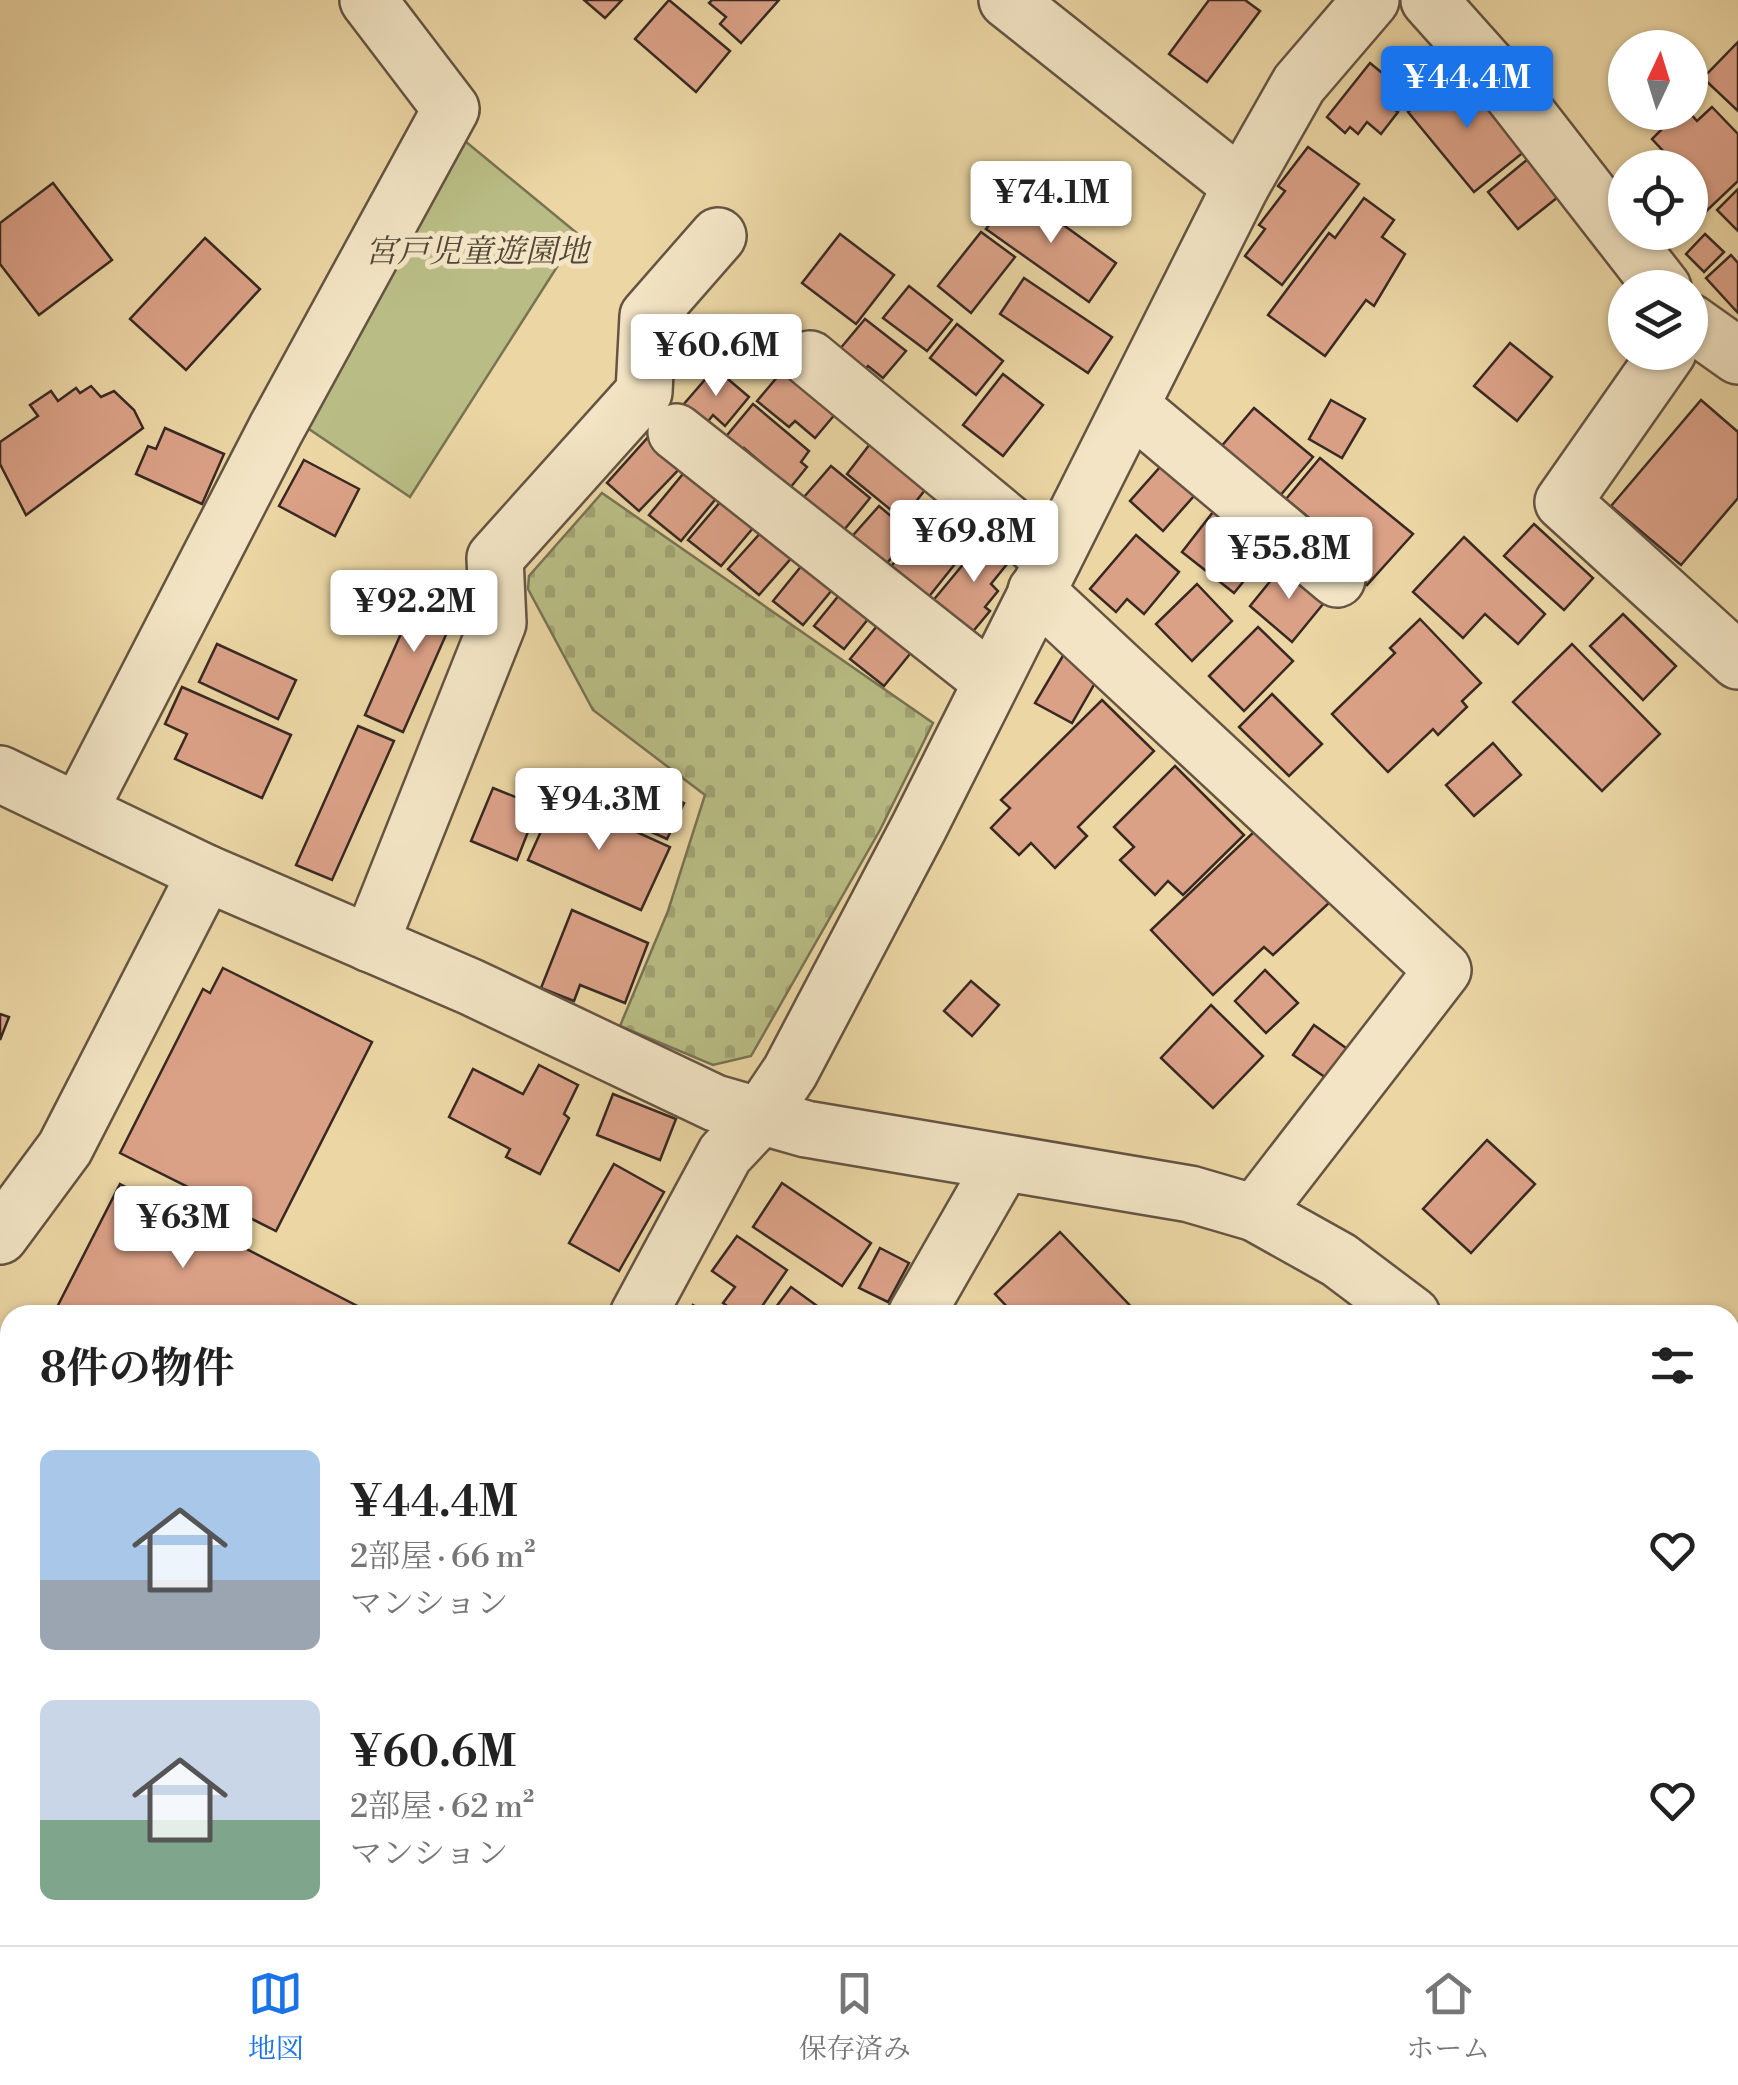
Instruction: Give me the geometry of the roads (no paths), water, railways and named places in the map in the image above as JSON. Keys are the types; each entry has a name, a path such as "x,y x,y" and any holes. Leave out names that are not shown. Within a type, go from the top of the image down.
{"street":[{"path":"79,811 276,428 451,109 368,0"},
{"path":"1008,0 1240,186"},
{"path":"643,1305 725,1154 759,1118 790,1072 1132,407 1240,186 1299,84 1371,0"},
{"path":"1429,0 1504,85 1649,270"},
{"path":"370,944 498,623 495,558 644,392 648,316 718,236"},
{"path":"1708,335 1738,356"},
{"path":"810,359 1045,575 1443,970 1255,1213"},
{"path":"1655,370 1563,502 1738,662"},
{"path":"1132,407 1337,579"},
{"path":"676,432 991,681"},
{"path":"0,774 206,873 716,1102 759,1118 1002,1166 1190,1194 1255,1213 1338,1260 1399,1305"},
{"path":"0,1236 65,1148 206,873"},
{"path":"922,1305 1002,1166"}],"park label":[{"name":"宮戸児童遊園地","path":"477,251"}]}
